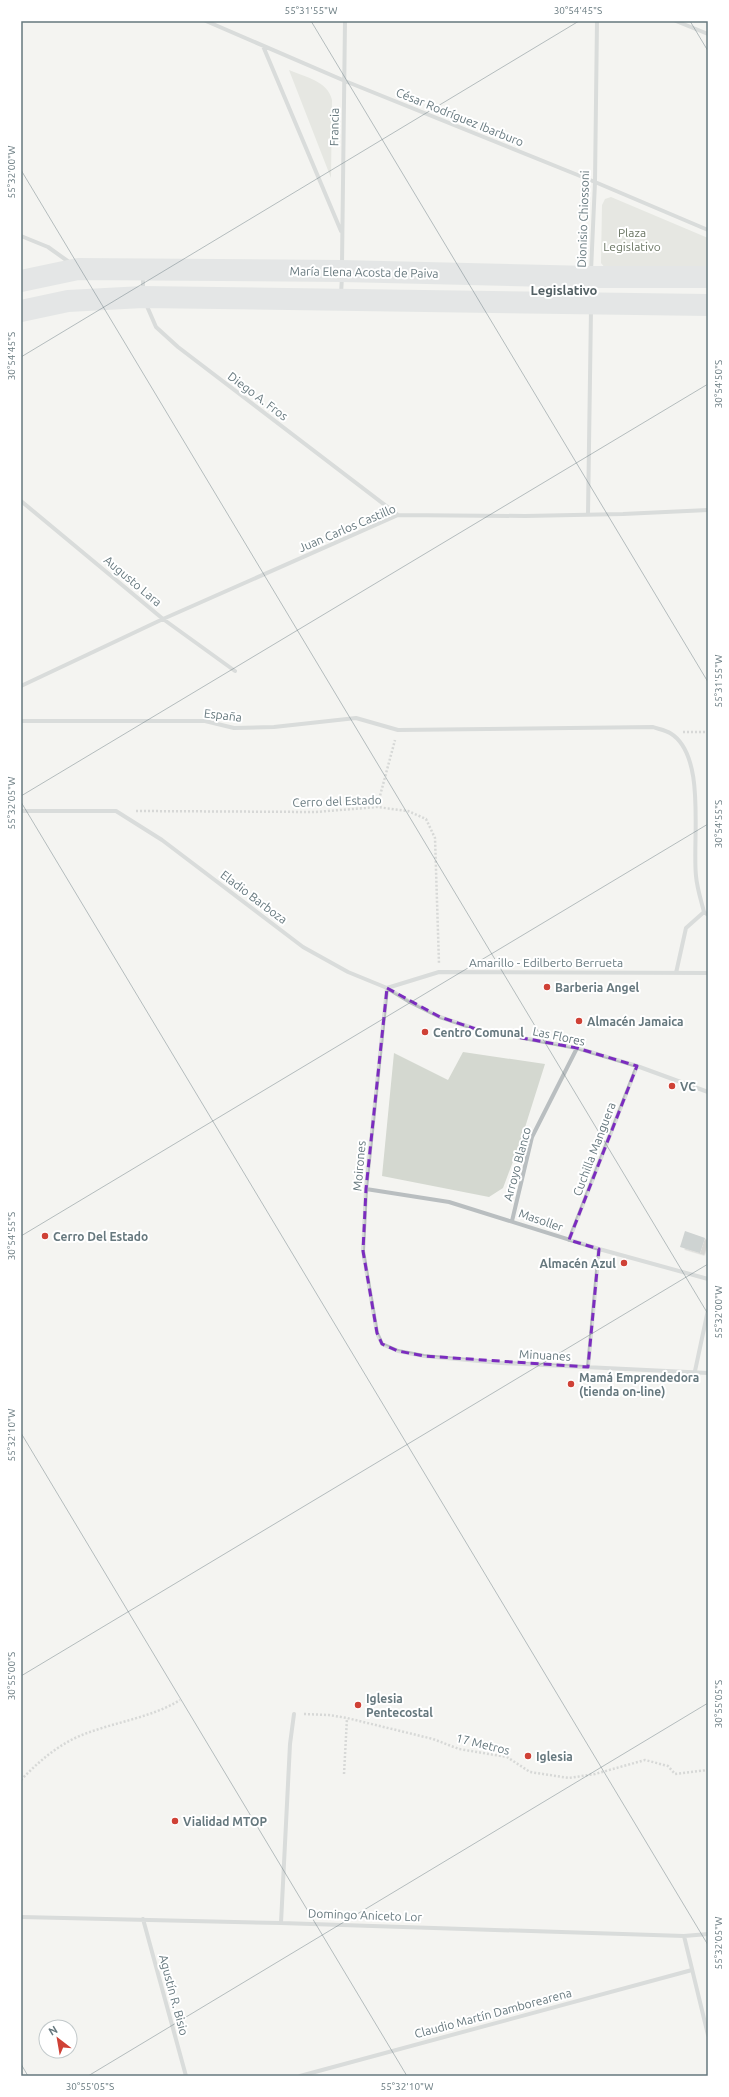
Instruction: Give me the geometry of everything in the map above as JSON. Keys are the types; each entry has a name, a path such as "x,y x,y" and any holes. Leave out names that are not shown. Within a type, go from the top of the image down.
{"street":[{"name":"César Rodríguez Ibarburo","path":"206,21 345,81 595,182 708,230"},
{"name":"Francia","path":"340,300 342,271 345,21"},
{"name":"Dionisio Chiossoni","path":"588,514 591,291 595,182 596,21"},
{"path":"676,21 708,34"},
{"name":"Francia","path":"263,45 342,234"},
{"path":"21,236 48,247 78,269"},
{"name":"María Elena Acosta de Paiva","path":"21,281 78,269 342,271 591,291 708,305"},
{"name":"Diego A. Fros","path":"143,270 143,297 156,327 178,347 398,515"},
{"name":"María Elena Acosta de Paiva","path":"21,311 68,301 143,297 340,300 591,291 708,277"},
{"name":"Augusto Lara","path":"21,501 163,619 235,671"},
{"name":"Juan Carlos Castillo","path":"21,686 163,619 398,515 525,516 623,514 708,510"},
{"name":"España","path":"21,721 205,721 234,728 274,727 356,718 398,730 653,727 671,733"},
{"path":"671,733 685,749 693,770 696,826 696,875 704,912 708,915"},
{"path":"21,812 116,811"},
{"name":"Eladio Barboza","path":"116,811 162,840 303,947 348,972 387,988"},
{"path":"676,973 686,928 704,912"},
{"name":"Amarillo - Edilberto Berrueta","path":"387,988 439,972 708,973"},
{"name":"Las Flores","path":"387,988 410,1002 440,1017 479,1030 577,1048 637,1066 708,1092"},
{"name":"Moirones","path":"382,1344 377,1333 363,1251 366,1189 387,988"},
{"name":"Arroyo Blanco","path":"512,1221 532,1137 577,1048"},
{"name":"Cuchilla Manguera","path":"569,1240 637,1066"},
{"name":"Masoller","path":"366,1189 449,1202 599,1249 708,1279"},
{"path":"588,1367 599,1249"},
{"path":"695,1371 708,1310"},
{"name":"Minuanes","path":"382,1344 398,1351 424,1356 501,1363 695,1371 708,1373"},
{"path":"281,1922 290,1744 294,1714"},
{"name":"Domingo Aniceto Lor","path":"21,1918 281,1922 684,1936 708,1934"},
{"name":"Agustín R. Bisio","path":"143,1919 186,2076"},
{"path":"684,1936 708,2035"},
{"name":"Claudio Martín Damborearena","path":"300,2076 692,1970"}],"path":[{"path":"377,807 398,730"},
{"path":"671,733 708,732"},
{"name":"Cerro del Estado","path":"116,811 316,812 377,807 408,811 426,819 435,838 439,972"},
{"path":"21,1780 40,1760 81,1735 124,1722 180,1700"},
{"name":"17 Metros","path":"294,1714 328,1715 347,1718 433,1738 459,1749 507,1757 530,1772 569,1778 595,1774 645,1760 668,1766 675,1774 708,1770"},
{"path":"344,1774 347,1718"}],"highlighted area":[{"path":"387,988 440,1017 479,1030 577,1048 637,1066 569,1240 599,1249 588,1367 424,1356 398,1351 382,1344 377,1333 363,1251 366,1189"}],"green space":[{"path":"289,70 315,80 326,88 330,94 332,100 331,178"},
{"name":"Plaza Legislativo","path":"611,197 708,238 708,270 606,269 601,263 602,205 605,199"},
{"path":"463,1052 545,1064 521,1140 503,1188 489,1197 382,1176 394,1053 448,1080"}],"building":[{"path":"685,1231 705,1238 700,1253 680,1247"}],"place":[{"name":"Barberia Angel","path":"547,987"},
{"name":"Almacén Jamaica","path":"579,1021"},
{"name":"Centro Comunal","path":"425,1032"},
{"name":"VC","path":"672,1086"},
{"name":"Cerro Del Estado","path":"45,1236"},
{"name":"Almacén Azul","path":"624,1263"},
{"name":"Mamá Emprendedora (tienda on-line)","path":"571,1384"},
{"name":"Iglesia Pentecostal","path":"358,1705"},
{"name":"Iglesia","path":"528,1756"},
{"name":"Vialidad MTOP","path":"175,1821"}],"district":[{"name":"Legislativo","path":"564,290"}]}
